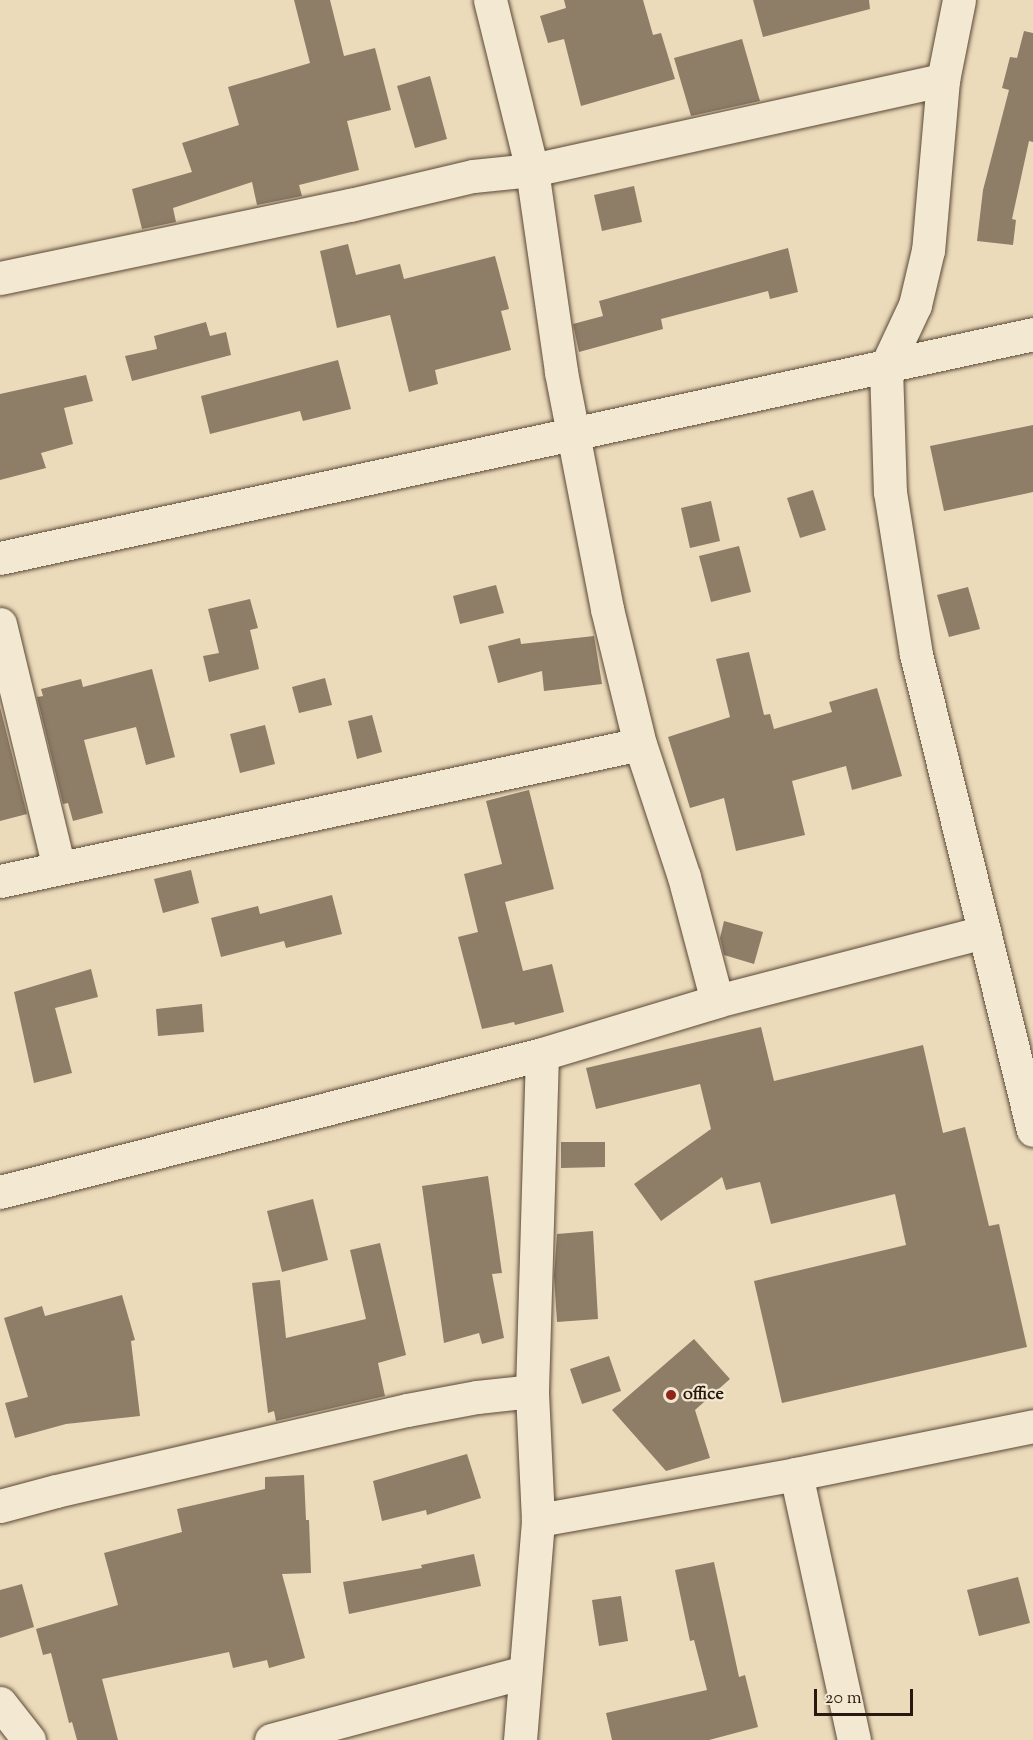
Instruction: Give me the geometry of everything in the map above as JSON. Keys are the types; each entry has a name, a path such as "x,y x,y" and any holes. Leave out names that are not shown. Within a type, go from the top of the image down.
{"street":[{"path":"490,0 532,170 573,435 606,609 640,744 684,877 717,1001"},
{"path":"959,0 943,80 928,250 915,305 886,367 890,492 916,654 1033,1130"},
{"path":"0,278 350,205 473,176 532,170 943,80"},
{"path":"0,558 1033,334"},
{"path":"0,624 58,867"},
{"path":"0,881 640,744"},
{"path":"0,1192 542,1054 717,1001 984,932"},
{"path":"520,1740 538,1520 532,1391 542,1054"},
{"path":"0,1506 407,1410 477,1396 532,1391"},
{"path":"538,1520 796,1474 1033,1426"},
{"path":"796,1474 854,1740"},
{"path":"271,1740 525,1672"},
{"path":"0,1703 29,1740"}],"building":[{"path":"294,0 330,0 344,56 375,48 391,110 347,121 359,170 299,185 302,196 257,205 252,182 173,208 176,222 142,229 132,189 192,172 182,143 239,125 228,87 310,63"},
{"path":"564,0 643,0 653,35 661,33 675,79 581,106 564,39 548,43 540,16 566,8"},
{"path":"753,0 869,0 870,9 763,37"},
{"path":"1024,31 1033,33 1033,142 1029,141 1012,219 1016,220 1013,245 977,241 983,190 1009,90 1002,88 1010,57 1017,58"},
{"path":"742,39 760,101 691,116 674,58"},
{"path":"430,76 447,139 415,148 397,86"},
{"path":"634,186 642,222 602,231 594,195"},
{"path":"348,244 356,275 400,264 404,279 495,256 509,309 501,311 511,350 435,370 438,384 409,392 390,315 337,328 320,251"},
{"path":"788,248 798,292 770,299 768,291 661,319 663,329 579,352 573,324 603,316 599,301"},
{"path":"206,322 210,336 226,332 231,355 132,381 125,356 157,349 154,336"},
{"path":"338,360 351,409 303,421 300,411 210,434 201,396"},
{"path":"86,375 93,401 64,408 73,444 41,453 46,468 0,480 0,394"},
{"path":"1033,425 1033,492 944,511 930,446"},
{"path":"813,490 826,530 800,538 787,498"},
{"path":"711,501 720,541 690,548 681,508"},
{"path":"739,546 751,592 711,602 699,556"},
{"path":"496,585 504,613 460,624 453,596"},
{"path":"968,587 980,629 949,637 937,595"},
{"path":"250,599 258,628 250,630 259,669 209,682 203,656 219,653 208,609"},
{"path":"594,636 602,684 544,691 542,671 498,683 488,646 520,638 521,644"},
{"path":"749,652 764,715 770,714 774,729 832,712 829,702 877,688 902,776 852,790 846,766 792,781 805,835 736,851 724,798 690,808 668,737 730,717 716,659"},
{"path":"152,669 175,757 146,765 136,727 84,740 103,813 73,821 68,803 63,804 37,697 43,696 41,689 81,679 83,687"},
{"path":"325,678 332,705 299,713 292,687"},
{"path":"0,707 27,814 0,821"},
{"path":"372,715 382,752 357,759 348,721"},
{"path":"265,725 275,764 240,773 230,734"},
{"path":"529,790 554,889 505,902 523,971 552,964 564,1012 515,1025 514,1022 482,1029 458,937 478,932 464,874 502,864 486,801"},
{"path":"191,870 199,903 163,913 154,879"},
{"path":"332,895 342,934 286,948 284,941 221,957 211,918 258,906 260,914"},
{"path":"724,921 763,932 754,964 724,955 720,938"},
{"path":"91,969 98,997 55,1008 72,1073 34,1083 14,992"},
{"path":"202,1004 204,1032 158,1036 156,1009"},
{"path":"761,1027 774,1081 923,1045 943,1133 965,1127 989,1226 999,1224 1027,1347 782,1403 754,1281 906,1245 895,1194 771,1224 760,1182 726,1190 722,1177 661,1221 634,1184 711,1129 700,1084 596,1109 586,1068"},
{"path":"561,1142 605,1142 605,1167 561,1168"},
{"path":"488,1176 502,1273 492,1274 504,1338 482,1344 479,1333 444,1343 422,1186"},
{"path":"313,1199 328,1260 282,1272 267,1211"},
{"path":"593,1231 598,1319 557,1322 554,1276 557,1234"},
{"path":"380,1243 406,1355 378,1363 385,1396 276,1421 274,1411 268,1413 252,1283 280,1280 286,1338 366,1319 350,1250"},
{"path":"122,1295 135,1340 131,1341 140,1416 66,1424 15,1438 5,1403 28,1397 4,1318 42,1306 45,1316"},
{"name":"office","path":"694,1339 730,1379 695,1410 710,1458 666,1471 612,1410"},
{"path":"609,1356 621,1391 582,1404 570,1369"},
{"path":"467,1454 481,1498 427,1515 426,1510 382,1521 373,1481"},
{"path":"304,1475 311,1573 282,1574 305,1658 269,1668 267,1660 233,1668 229,1652 102,1679 118,1740 77,1740 72,1722 69,1723 51,1653 43,1655 36,1629 118,1605 104,1553 182,1532 177,1509 265,1489 265,1477"},
{"path":"474,1554 481,1586 349,1614 343,1582 422,1568 421,1565"},
{"path":"714,1562 739,1677 745,1675 758,1727 709,1740 612,1740 606,1713 707,1690 694,1640 690,1641 675,1570"},
{"path":"1018,1577 1030,1623 979,1636 967,1590"},
{"path":"22,1584 34,1627 0,1638 0,1590"},
{"path":"621,1596 628,1641 599,1646 592,1600"}],"place":[{"name":"office","path":"671,1395"}]}
